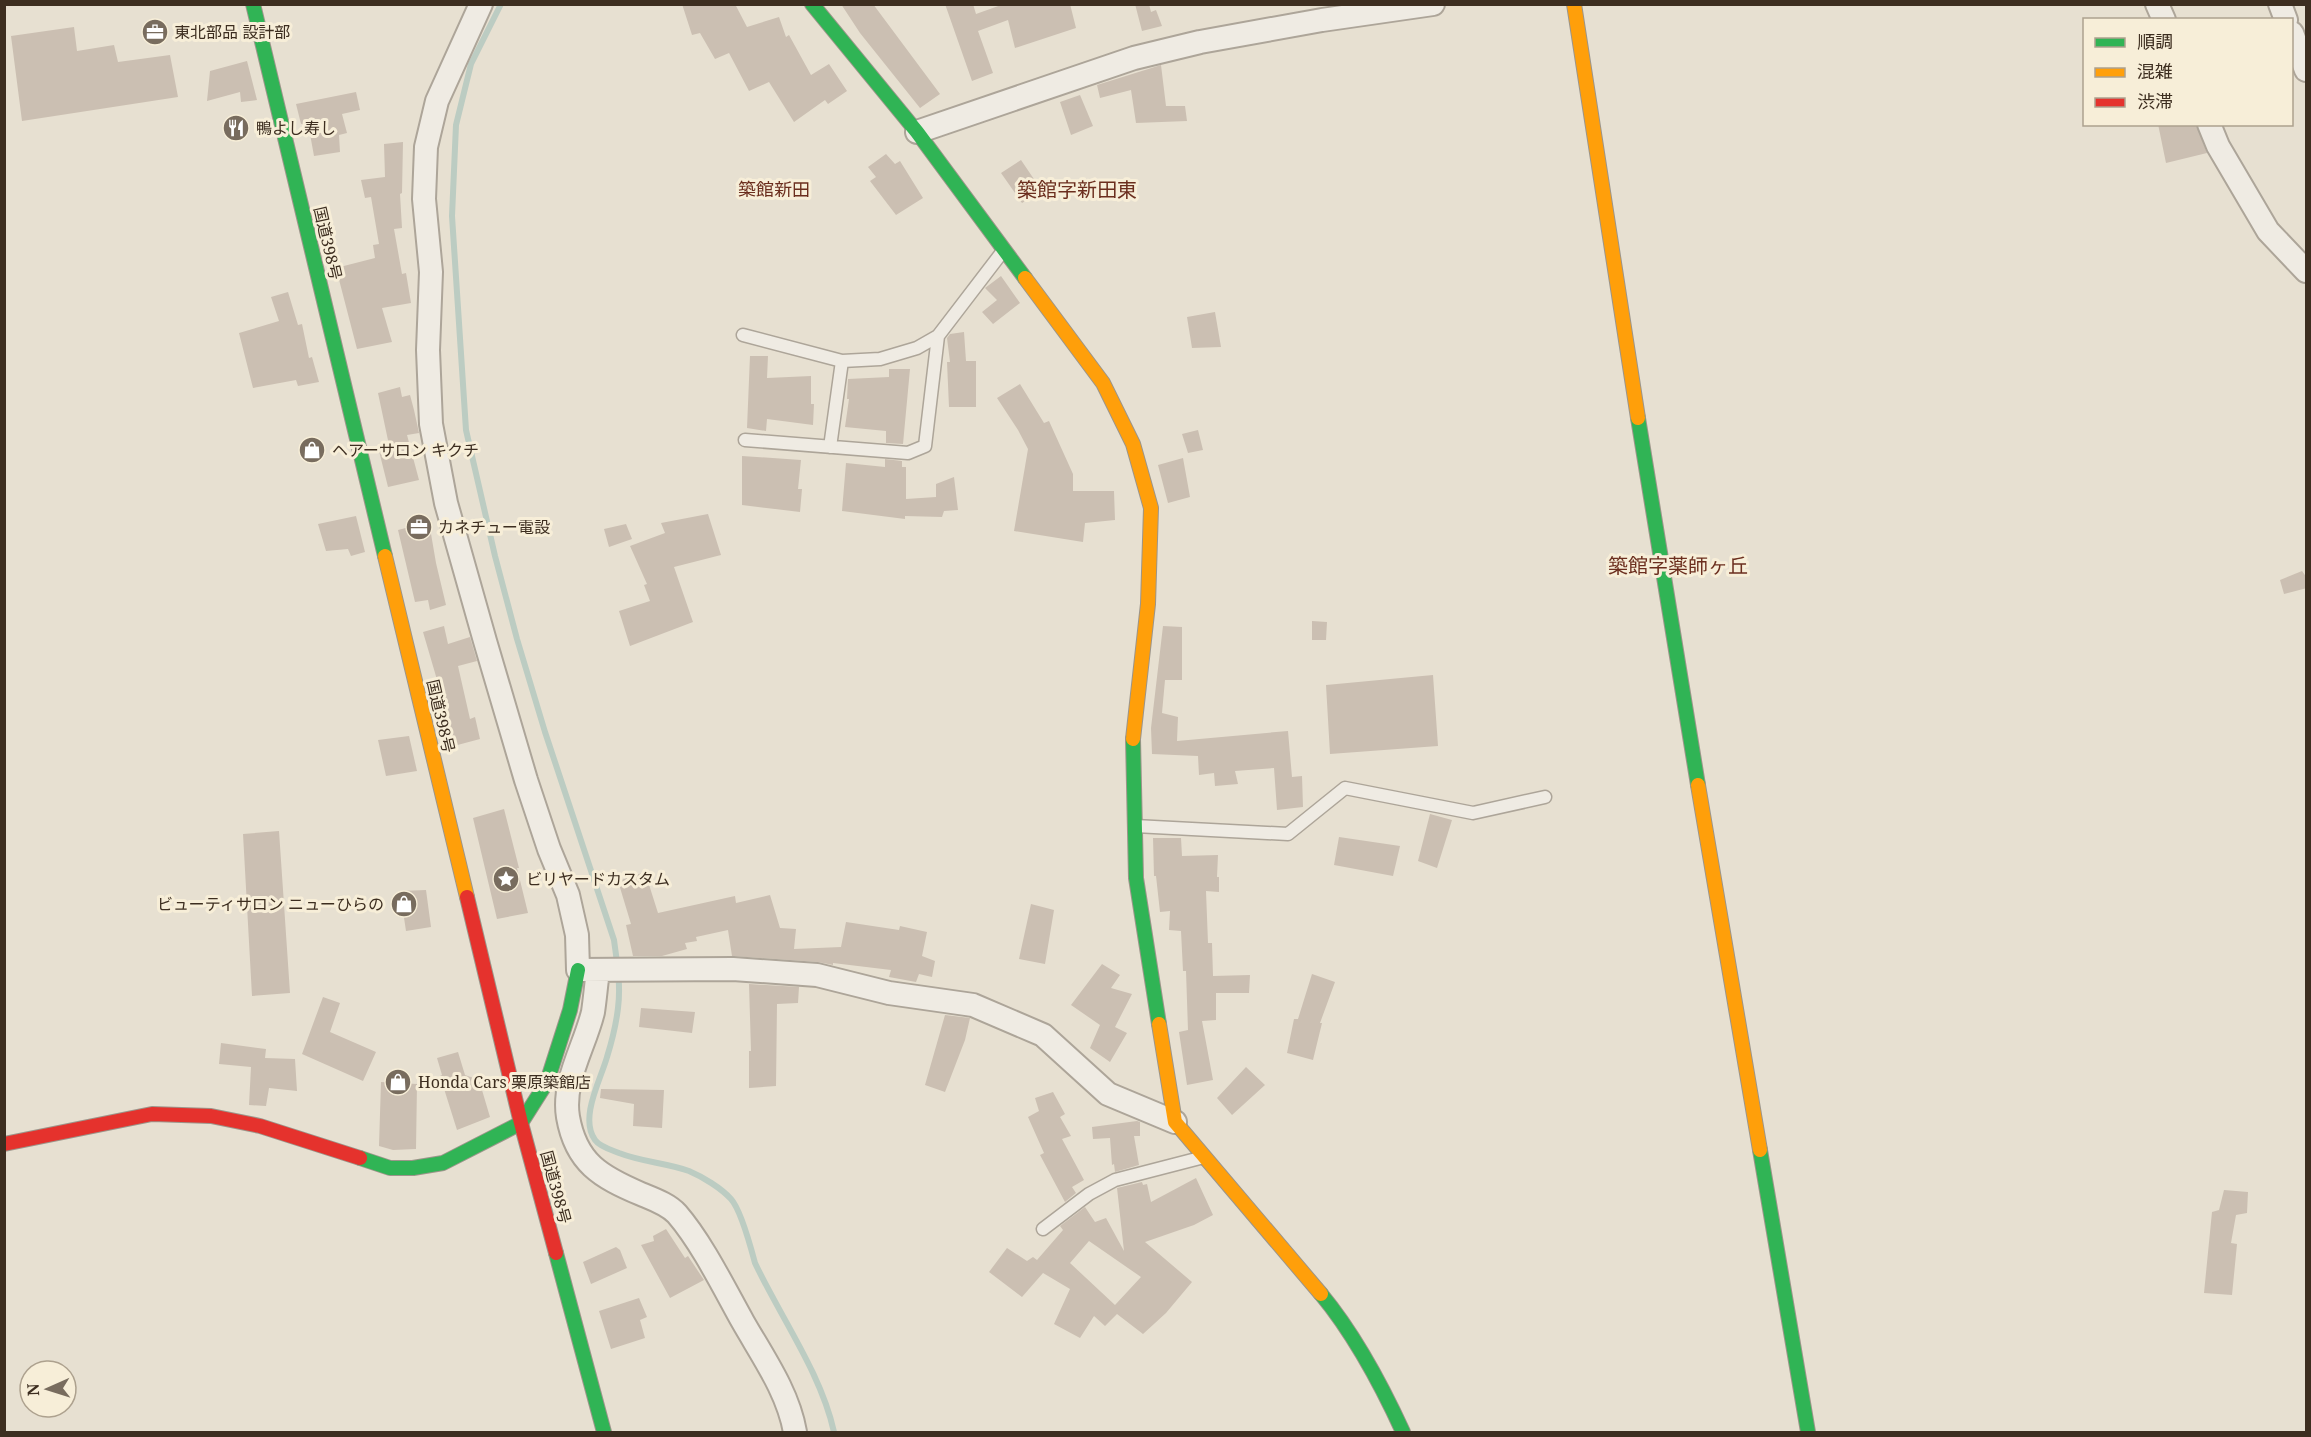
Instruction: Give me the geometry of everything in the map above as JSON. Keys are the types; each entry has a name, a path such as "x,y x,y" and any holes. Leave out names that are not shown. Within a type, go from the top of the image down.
{"main road":[{"name":"国道398号","path":"253,4 521,1123 604,1432"},
{"path":"812,4 916,132 1103,383 1132,444 1150,508 1148,604 1133,727 1136,878 1175,1122 1337,1314 1386,1395 1403,1432"},
{"path":"1574,4 1662,570 1808,1432"},
{"path":"4,1144 152,1114 211,1116 260,1126 390,1168 413,1168 443,1162 521,1123 547,1082 570,1010 594,971"}],"street":[{"path":"481,4 437,101 426,147 424,199 430,272 428,350 431,424 446,503 526,780 549,849 568,895 577,935 594,971 592,1012 567,1089 567,1114 574,1143 585,1160 598,1172 615,1183 658,1201 676,1212 711,1266 781,1390 795,1432"},
{"path":"916,132 1134,58 1321,12 1433,4"},
{"path":"2157,4 2163,18"},
{"path":"2293,35 2307,70"},
{"path":"2210,126 2218,146 2268,231 2307,271"},
{"path":"594,971 733,969 817,975 889,993 973,1005 1042,1035 1108,1094 1175,1122"}],"lane":[{"path":"743,335 842,361 880,359 917,348 938,336 1004,249"},
{"path":"745,441 908,453 925,446 938,336"},
{"path":"830,447 842,361"},
{"path":"1135,826 1288,834 1345,788 1473,813 1545,797"},
{"path":"1043,1229 1089,1194 1115,1180 1204,1157"}],"building":[{"path":"682,4 735,4 747,27 779,17 786,37 789,35 811,75 829,64 847,91 828,104 825,100 794,122 769,82 749,91 729,53 715,59 700,33 692,35"},
{"path":"841,4 873,4 940,94 920,108 860,33"},
{"path":"945,4 973,4 976,14 1004,4 1070,4 1076,28 1015,48 1008,20 978,31 993,73 972,81"},
{"path":"1135,4 1149,4 1151,12 1156,10 1162,26 1142,31"},
{"path":"74,27 77,51 114,45 118,62 170,55 178,97 22,121 11,36"},
{"path":"247,61 257,100 241,102 240,92 207,101 210,71"},
{"path":"1161,65 1166,106 1185,106 1187,121 1136,123 1131,90 1100,98 1097,85"},
{"path":"356,92 360,110 342,114 347,133 339,135 340,152 314,156 308,123 301,124 296,104"},
{"path":"1080,95 1093,126 1071,135 1060,102"},
{"path":"2158,126 2197,126 2207,153 2166,163"},
{"path":"403,142 402,193 400,194 402,228 394,229 402,274 406,273 411,303 382,308 392,342 357,349 336,268 375,258 373,245 379,244 371,197 365,198 361,180 385,177 384,144"},
{"path":"886,154 895,164 900,161 923,198 896,215 870,181 876,177 868,167"},
{"path":"1021,160 1042,191 1022,203 1001,173"},
{"path":"1001,276 1020,303 993,324 982,312 997,300 985,288"},
{"path":"288,292 298,325 302,324 309,358 312,357 319,382 298,386 296,380 253,388 239,333 279,321 271,297"},
{"path":"1215,312 1221,347 1192,348 1187,317"},
{"path":"964,332 966,361 976,361 976,407 949,407 947,362 950,362 947,338 950,334"},
{"path":"750,356 768,356 767,378 811,376 811,404 814,404 813,425 767,419 766,431 747,428"},
{"path":"889,369 910,369 903,444 886,443 886,431 845,427 849,399 847,399 848,379 889,377"},
{"path":"1020,384 1044,423 1049,421 1073,474 1073,491 1114,491 1115,520 1085,523 1083,542 1014,531 1028,449 997,398"},
{"path":"400,387 402,397 410,395 419,433 407,435 419,480 388,487 378,447 389,445 378,393"},
{"path":"1198,430 1203,450 1188,453 1182,434"},
{"path":"742,456 801,460 798,489 802,489 800,512 742,505"},
{"path":"1183,458 1190,497 1168,503 1158,465"},
{"path":"885,459 902,461 902,467 906,467 906,499 936,497 936,484 954,477 958,510 944,511 942,517 905,516 905,519 842,511 846,463 885,467"},
{"path":"708,514 721,555 674,567 693,622 630,646 619,611 650,601 644,585 647,584 630,546 665,533 661,523"},
{"path":"356,516 365,552 351,556 348,549 326,551 318,524"},
{"path":"429,522 446,605 430,610 428,600 415,602 398,530"},
{"path":"626,524 632,539 609,547 604,529"},
{"path":"2302,571 2307,578 2307,588 2284,594 2280,580"},
{"path":"1312,621 1327,622 1326,640 1312,640"},
{"path":"444,626 448,644 470,637 477,661 458,666 470,719 475,717 480,739 450,747 445,725 450,724 423,632"},
{"path":"1163,626 1182,627 1182,680 1165,680 1162,713 1178,717 1177,741 1288,731 1292,777 1302,776 1303,807 1277,810 1274,768 1235,771 1238,784 1215,786 1214,773 1199,775 1198,756 1152,754 1151,728"},
{"path":"1433,675 1438,746 1330,754 1326,685"},
{"path":"409,736 417,771 386,776 378,740"},
{"path":"504,809 528,913 497,919 473,818"},
{"path":"1430,814 1452,820 1437,868 1418,861"},
{"path":"279,831 290,993 252,996 243,834"},
{"path":"1339,837 1400,846 1393,876 1334,865"},
{"path":"1153,838 1181,838 1182,856 1218,855 1219,892 1206,891 1208,943 1212,943 1213,976 1250,975 1249,993 1216,993 1216,1020 1202,1021 1213,1080 1187,1085 1179,1032 1188,1030 1186,971 1183,971 1181,931 1169,930 1170,911 1160,912 1156,876 1154,876"},
{"path":"645,872 658,913 735,896 736,903 770,895 780,928 796,929 794,949 841,947 846,922 899,930 900,926 927,932 922,956 935,961 932,977 919,974 916,982 889,977 891,970 833,963 833,965 732,956 728,930 696,937 697,941 685,943 687,949 662,956 633,956 626,925 631,924 618,881"},
{"path":"426,890 431,927 406,931 400,891"},
{"path":"1031,904 1054,910 1045,964 1019,959"},
{"path":"1102,964 1120,975 1111,988 1132,994 1115,1027 1127,1033 1110,1062 1090,1048 1100,1025 1071,1005"},
{"path":"1312,974 1335,982 1320,1023 1322,1023 1313,1060 1287,1053 1294,1019 1298,1019"},
{"path":"749,984 799,987 798,1003 777,1004 776,1086 749,1088 749,1051 751,1051"},
{"path":"323,997 340,1003 330,1032 376,1052 363,1081 302,1054"},
{"path":"641,1008 695,1012 692,1033 639,1027"},
{"path":"945,1015 970,1018 965,1040 945,1092 925,1085"},
{"path":"221,1043 266,1049 265,1058 295,1059 297,1091 269,1088 266,1106 249,1105 251,1067 219,1064"},
{"path":"458,1052 465,1075 479,1080 490,1117 457,1130 440,1076 442,1075 437,1058"},
{"path":"1246,1067 1265,1085 1232,1115 1217,1098"},
{"path":"381,1082 417,1084 416,1149 393,1150 379,1146"},
{"path":"601,1089 664,1090 662,1128 633,1126 634,1104 600,1098"},
{"path":"1053,1092 1065,1114 1060,1117 1071,1136 1062,1139 1084,1180 1072,1187 1076,1193 1065,1202 1040,1155 1044,1153 1028,1117 1039,1111 1035,1098"},
{"path":"1140,1122 1140,1136 1134,1136 1139,1165 1115,1172 1114,1164 1112,1165 1110,1138 1093,1139 1092,1127"},
{"path":"1196,1178 1213,1215 1194,1225 1145,1242 1192,1282 1166,1313 1143,1334 1117,1314 1105,1326 1094,1316 1080,1338 1054,1324 1070,1289 1043,1273 1022,1297 989,1272 1007,1248 1027,1261 1033,1257 1037,1260 1063,1230 1060,1226 1085,1207 1095,1222 1106,1218 1124,1251 1117,1188 1142,1182 1143,1185 1147,1184 1151,1202","holes":["1089,1241 1141,1277 1115,1305 1070,1263"]},
{"path":"2224,1190 2248,1192 2247,1213 2236,1215 2231,1243 2237,1244 2232,1295 2204,1293 2212,1212 2219,1210"},
{"path":"666,1229 685,1258 688,1256 704,1280 670,1298 641,1245 654,1241 653,1236"},
{"path":"616,1247 620,1250 627,1268 591,1284 583,1262"},
{"path":"639,1298 647,1317 640,1320 645,1338 611,1349 599,1311"}],"waterway":[{"path":"501,4 471,64 456,125 452,216 466,430 517,639 545,732 614,940 619,982 618,1008 611,1045 590,1110 591,1131 595,1140 606,1148 645,1161 689,1171 712,1183 731,1199 742,1220 755,1263 820,1388 834,1432"}],"traffic: fast":[{"path":"253,4 385,556"},
{"path":"812,4 917,132 1025,278"},
{"path":"1638,418 1698,785"},
{"path":"1133,739 1136,878 1159,1024"},
{"path":"360,1158 390,1168 413,1168 443,1163 521,1123 547,1082 570,1010 578,970"},
{"path":"1760,1150 1808,1432"},
{"path":"556,1253 604,1432"},
{"path":"1321,1294 1345,1326 1366,1360 1403,1432"}],"traffic: slow":[{"path":"1574,4 1638,418"},
{"path":"1025,278 1103,383 1133,444 1151,508 1148,604 1133,739"},
{"path":"385,556 467,897"},
{"path":"1698,785 1760,1150"},
{"path":"1159,1024 1175,1122 1321,1294"}],"traffic: jam":[{"path":"467,897 521,1123 556,1253"},
{"path":"4,1144 152,1114 211,1116 260,1126 360,1158"}],"place":[{"name":"東北部品 設計部","path":"155,32"},
{"name":"鴨よし寿し","path":"236,128"},
{"name":"ヘアーサロン キクチ","path":"312,450"},
{"name":"カネチュー電設","path":"419,527"},
{"name":"ビリヤードカスタム","path":"506,879"},
{"name":"ビューティサロン ニューひらの","path":"404,904"},
{"name":"Honda Cars 栗原築館店","path":"398,1082"}],"district":[{"name":"築館新田","path":"774,189"},
{"name":"築館字新田東","path":"1077,189"},
{"name":"築館字薬師ヶ丘","path":"1678,565"}]}
